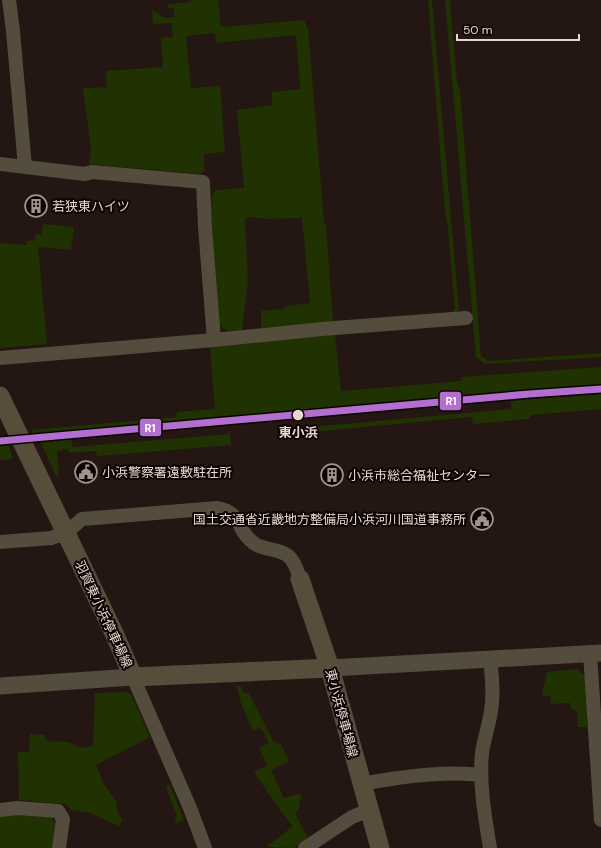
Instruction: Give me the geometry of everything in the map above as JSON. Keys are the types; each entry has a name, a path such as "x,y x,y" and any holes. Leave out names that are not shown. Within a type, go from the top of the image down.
{"main road":[{"name":"羽賀東小浜停車場線","path":"0,396 133,677 330,668"},
{"name":"東小浜停車場線","path":"300,579 330,668 380,848"}],"street":[{"path":"9,0 25,167"},
{"path":"0,164 85,174 92,172 203,182 214,340"},
{"path":"0,358 214,340 322,329 466,318"},
{"path":"0,542 51,538 66,533 82,519 217,508 227,510 235,516 239,521 242,530 248,538 256,544 288,556 296,568 300,579"},
{"path":"330,668 596,653 601,820"},
{"path":"490,659 492,693 491,711 482,753 481,775 490,848"},
{"path":"0,686 133,677 190,808 205,848"},
{"path":"362,784 397,777 448,774 481,775"},
{"path":"0,810 17,808 58,811 63,819 59,848"},
{"path":"305,848 352,817 369,810"}],"green space":[{"path":"191,0 218,0 221,27 304,20 308,29 324,222 326,225 333,321 452,312 455,309 445,212 428,0 432,0 459,310 452,314 261,328 261,311 283,309 286,306 310,303 302,218 268,219 249,217 245,220 248,281 242,330 227,331 219,325 211,210 212,197 215,190 244,188 237,110 272,105 272,92 300,89 296,35 216,43 215,33 186,36 191,88 220,86 225,152 204,154 204,172 200,174 89,164 91,149 83,88 107,87 106,71 163,67 161,38 173,37 171,23 153,24 152,9 165,18 174,17 174,8 168,8 168,4 191,2"},
{"path":"445,0 450,0 457,82 460,90 481,356 488,361 601,353 601,357 485,364 476,357"},
{"path":"43,224 74,227 71,250 38,247 47,344 0,348 0,243 26,245 27,241 35,240 35,234 42,235"},
{"path":"335,334 341,391 461,381 462,377 601,367 601,385 467,395 298,412 33,434 32,430 176,417 177,412 215,409 210,347"},
{"path":"601,394 601,409 532,415 528,419 473,424 472,417 311,432 311,427 511,409 511,401"},
{"path":"230,434 231,445 100,456 97,456 96,451 69,453 68,449 57,451 59,474 57,478 40,441 71,438 73,447"},
{"path":"8,443 13,459 0,460 0,444"},
{"path":"577,669 585,677 587,727 578,727 577,711 571,708 570,703 551,704 551,697 542,695 547,672"},
{"path":"237,686 241,686 243,693 249,693 273,741 281,744 289,761 271,770 284,798 297,794 301,795 299,810 295,813 308,838 294,848 266,847 293,826 281,812 254,772 267,765 259,748 269,743 261,728 253,730 241,703"},
{"path":"127,692 131,694 150,737 96,765 104,784 117,802 116,807 122,820 119,826 90,813 71,810 66,804 19,800 18,752 29,752 30,734 44,735 46,741 69,742 80,748 93,746 95,693"},
{"path":"170,785 184,820 177,824 174,818 177,816 166,786"},
{"path":"17,815 51,817 55,823 52,848 0,848 0,816"}],"transit line":[{"name":"R1","path":"0,441 529,394 601,389"}],"place":[{"name":"若狭東ハイツ","path":"36,206"},
{"name":"東小浜","path":"298,415"},
{"name":"小浜警察署遠敷駐在所","path":"86,472"},
{"name":"小浜市総合福祉センター","path":"332,475"},
{"name":"国土交通省近畿地方整備局小浜河川国道事務所","path":"482,519"}]}
